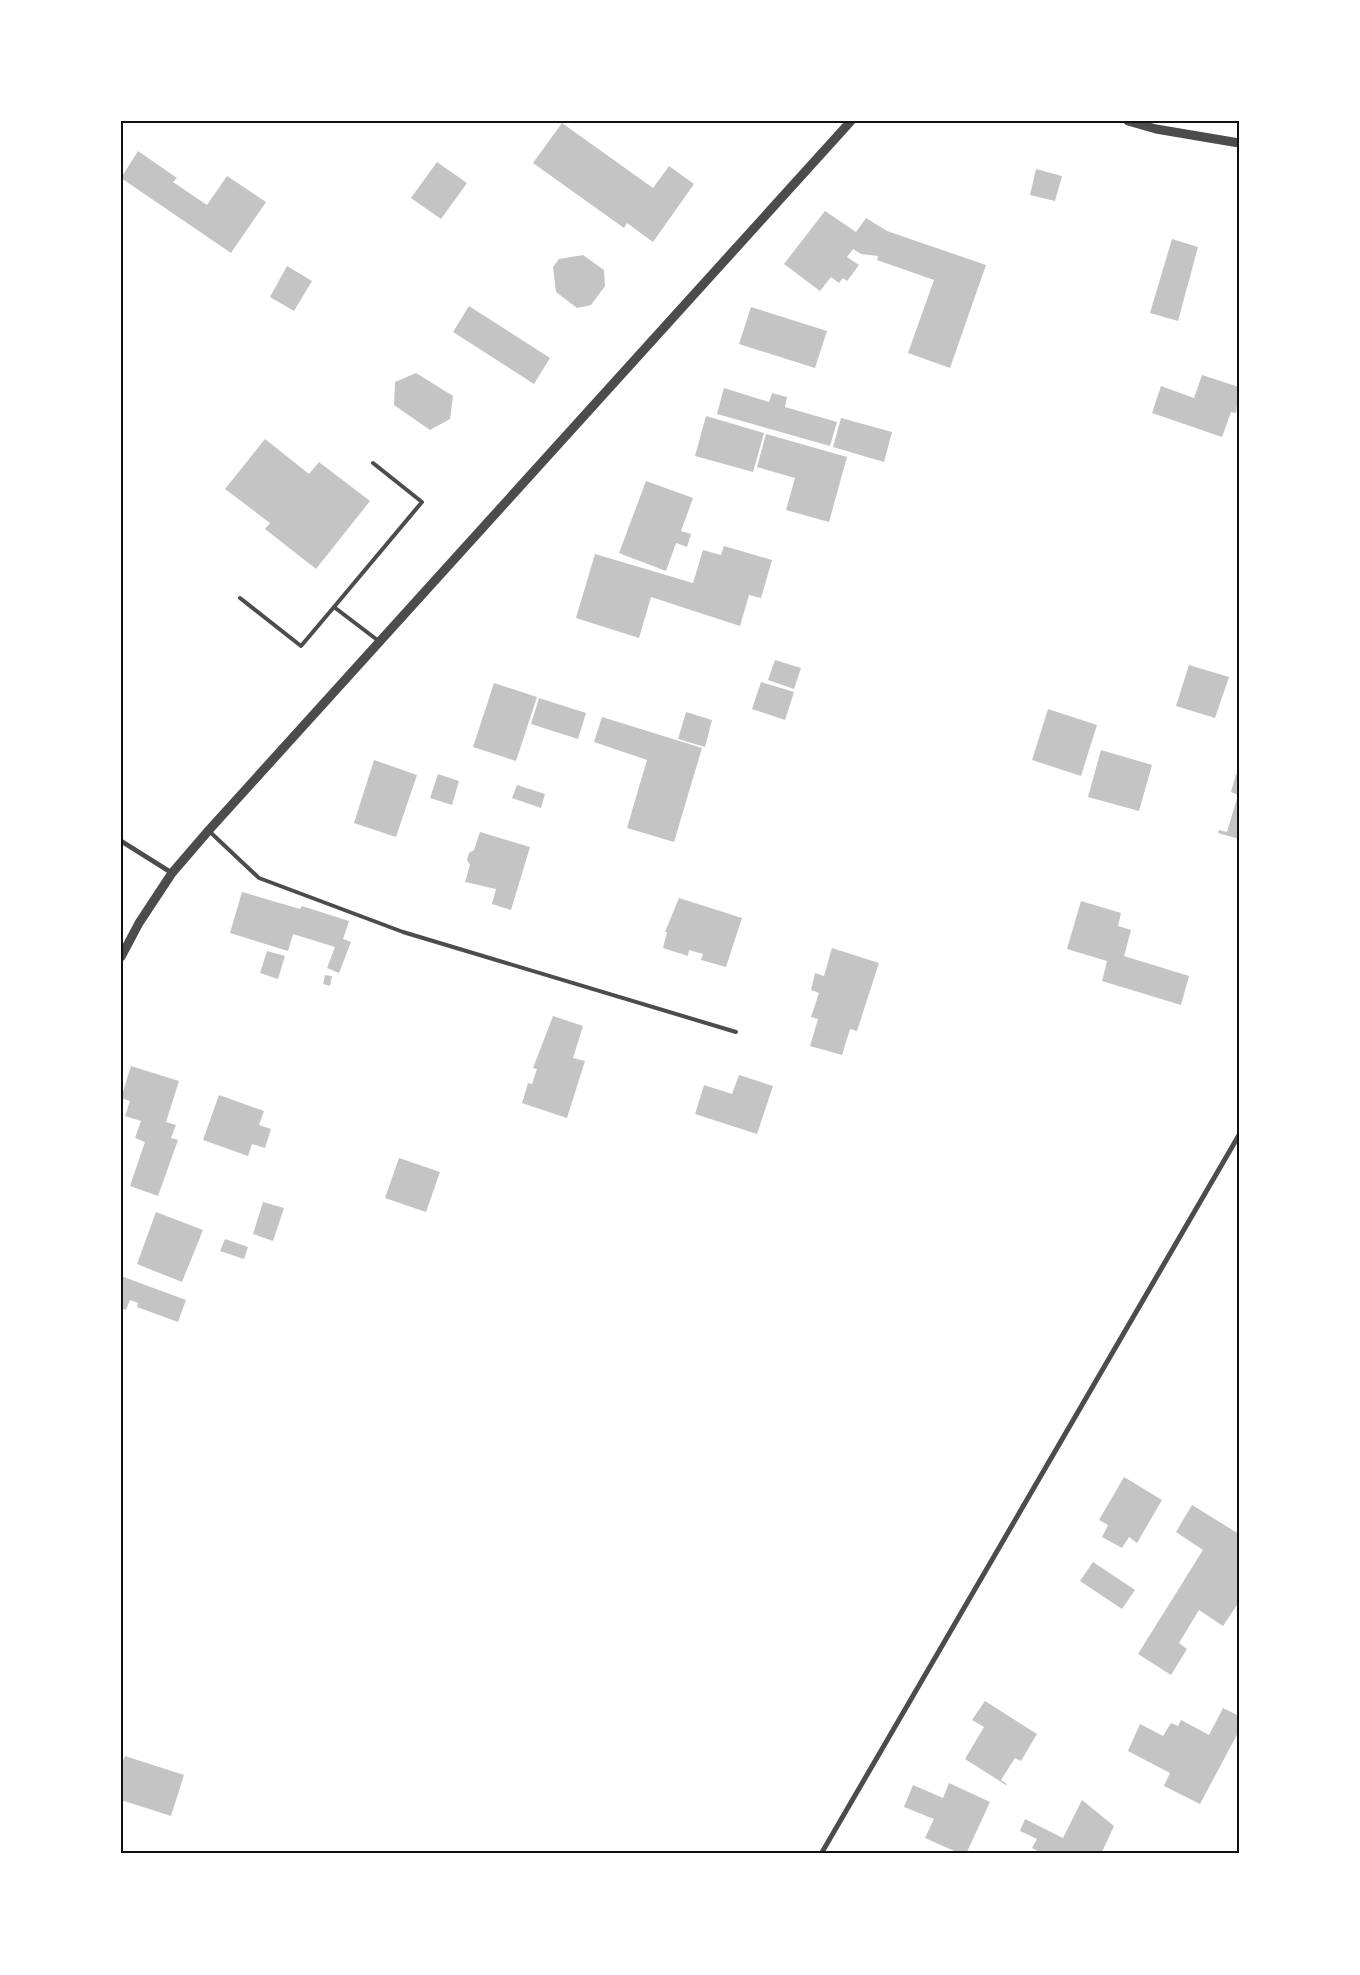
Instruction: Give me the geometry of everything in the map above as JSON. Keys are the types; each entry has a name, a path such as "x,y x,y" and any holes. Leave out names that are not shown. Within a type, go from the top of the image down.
{"street":[{"path":"121,957 139,923 172,873 209,830 851,121"},
{"path":"1128,121 1156,129 1239,143"},
{"path":"121,841 172,873"},
{"path":"821,1854 1239,1135"}],"lane":[{"path":"240,598 302,646 422,502 373,463"},
{"path":"334,607 380,642"},
{"path":"209,830 259,878 403,932 736,1032"}],"building":[{"path":"562,123 653,188 669,166 694,184 653,242 627,223 624,228 533,163"},
{"path":"138,151 177,178 173,182 207,205 227,176 266,202 231,253 121,178"},
{"path":"437,162 467,183 441,219 411,198"},
{"path":"1036,169 1062,176 1055,201 1030,195"},
{"path":"825,211 856,232 866,218 887,231 986,265 950,368 908,353 934,280 877,260 878,256 861,254 853,249 847,257 859,265 847,281 843,278 839,283 831,277 820,291 784,264"},
{"path":"1172,239 1198,247 1178,321 1150,313"},
{"path":"583,255 604,270 605,286 591,305 577,308 556,292 553,267 559,259"},
{"path":"287,266 312,281 294,311 270,297"},
{"path":"469,306 550,358 534,384 453,332"},
{"path":"751,307 827,331 815,368 739,344"},
{"path":"416,373 453,396 450,419 430,430 394,405 395,382"},
{"path":"1202,375 1239,387 1236,413 1231,412 1222,437 1152,413 1161,386 1194,398"},
{"path":"724,388 769,402 772,393 787,397 785,407 837,422 830,446 717,414"},
{"path":"706,416 764,433 753,472 695,456"},
{"path":"841,418 892,432 884,462 833,447"},
{"path":"766,434 847,457 829,522 786,510 795,478 757,467"},
{"path":"265,439 309,474 319,462 370,501 316,569 265,529 270,523 225,489"},
{"path":"646,481 693,498 681,531 691,534 687,547 676,543 666,571 619,553"},
{"path":"724,546 772,560 761,598 749,595 740,626 651,597 639,638 576,618 595,554 693,583 703,550 721,555"},
{"path":"775,660 801,668 794,689 768,680"},
{"path":"1189,665 1229,677 1215,718 1176,706"},
{"path":"761,682 794,692 785,720 752,709"},
{"path":"494,683 537,697 516,761 473,747"},
{"path":"539,698 586,713 578,739 531,724"},
{"path":"1048,709 1097,725 1081,776 1032,760"},
{"path":"686,712 712,720 705,747 678,739"},
{"path":"602,717 702,748 674,842 627,828 647,760 594,742"},
{"path":"1101,750 1152,765 1139,811 1088,797"},
{"path":"374,760 417,775 396,837 354,823"},
{"path":"438,774 459,781 452,805 430,798"},
{"path":"1236,774 1239,775 1239,839 1218,833 1219,830 1227,832 1238,795 1231,792"},
{"path":"517,785 545,794 541,808 512,798"},
{"path":"480,832 530,847 511,910 492,904 496,889 465,882 470,865 467,860 469,853 474,850"},
{"path":"242,892 300,909 302,906 349,921 343,939 351,942 339,973 327,968 335,947 293,934 288,951 230,933"},
{"path":"679,898 742,918 726,967 701,960 703,954 689,950 688,956 663,948 667,932 665,932"},
{"path":"1081,901 1121,913 1118,926 1131,930 1124,956 1189,976 1181,1005 1102,981 1107,961 1067,949"},
{"path":"832,948 879,963 857,1031 850,1029 842,1055 810,1046 818,1019 811,1017 819,993 811,990 815,973 824,976"},
{"path":"267,951 285,956 278,979 260,973"},
{"path":"325,975 332,976 330,986 323,984"},
{"path":"553,1016 583,1026 573,1058 585,1061 567,1118 522,1103 528,1083 532,1084 537,1069 533,1068"},
{"path":"131,1066 179,1081 166,1122 176,1125 171,1138 178,1140 158,1196 130,1186 145,1142 135,1138 141,1121 125,1116 130,1101 121,1098"},
{"path":"739,1075 773,1086 757,1134 695,1114 704,1085 732,1094"},
{"path":"219,1095 264,1111 259,1125 271,1129 265,1148 252,1144 248,1156 203,1140"},
{"path":"399,1158 440,1172 426,1212 385,1198"},
{"path":"263,1202 284,1208 273,1241 253,1234"},
{"path":"156,1212 203,1230 182,1282 137,1264"},
{"path":"225,1239 248,1247 244,1259 220,1251"},
{"path":"121,1276 186,1300 178,1322 137,1307 138,1303 130,1300 126,1310 121,1308"},
{"path":"1124,1477 1162,1500 1137,1543 1129,1537 1122,1548 1102,1537 1108,1525 1099,1520"},
{"path":"1192,1505 1239,1534 1239,1602 1223,1626 1199,1610 1179,1643 1187,1649 1171,1675 1138,1654 1203,1550 1176,1532"},
{"path":"1093,1562 1135,1590 1122,1609 1080,1581"},
{"path":"985,1701 1037,1734 1021,1761 1015,1758 1001,1780 1006,1785 965,1759 984,1727 972,1720"},
{"path":"1223,1708 1239,1716 1239,1731 1200,1804 1164,1786 1170,1773 1128,1751 1140,1724 1163,1736 1171,1723 1178,1726 1181,1720 1209,1735"},
{"path":"125,1756 184,1775 171,1816 121,1800 121,1766"},
{"path":"949,1783 990,1802 966,1854 961,1854 925,1838 934,1819 904,1807 913,1785 943,1798"},
{"path":"1082,1800 1114,1826 1101,1854 1044,1854 1032,1848 1037,1839 1020,1831 1025,1819 1063,1838"}]}
